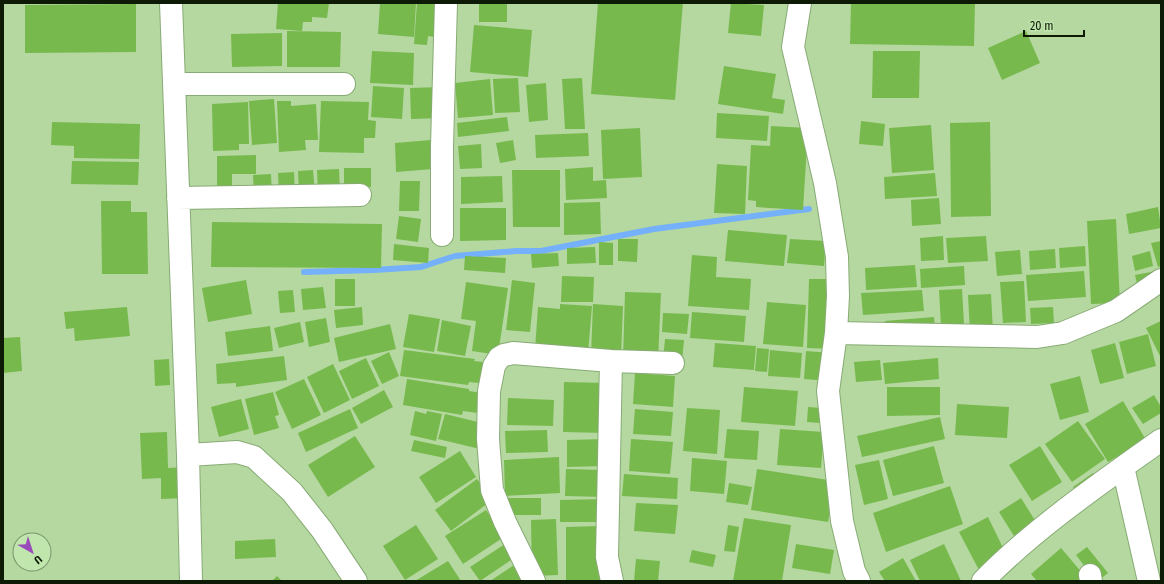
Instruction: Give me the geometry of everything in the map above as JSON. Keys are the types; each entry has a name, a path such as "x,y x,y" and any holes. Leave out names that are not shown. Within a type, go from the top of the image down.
{"street":[{"path":"171,3 188,455 191,581"},
{"path":"442,235 442,146 446,3"},
{"path":"800,3 793,47 825,183 837,257 838,296 836,333 828,391 842,521 851,578"},
{"path":"174,84 344,84"},
{"path":"178,198 360,195"},
{"path":"836,333 1037,337 1056,334 1084,325 1116,311 1161,280"},
{"path":"534,581 505,522 492,490 488,415 489,391 494,366 499,358 513,353 673,363"},
{"path":"611,360 607,557 612,581"},
{"path":"992,578 1046,525 1161,440"},
{"path":"188,455 238,452 254,457 292,492 322,530 356,581"},
{"path":"1123,467 1149,581"}],"building":[{"path":"278,3 329,3 327,18 312,17 312,22 303,22 302,31 276,29"},
{"path":"380,3 416,3 414,37 378,34"},
{"path":"417,3 444,3 441,38 428,36 427,45 414,44"},
{"path":"479,3 507,3 507,22 479,22"},
{"path":"598,3 683,3 675,100 591,94"},
{"path":"731,3 764,5 761,36 728,33"},
{"path":"975,3 974,46 850,44 851,4"},
{"path":"136,4 136,52 25,53 25,5"},
{"path":"474,25 532,30 528,77 470,72"},
{"path":"287,31 341,32 340,67 287,67"},
{"path":"1026,31 1040,63 1002,80 988,48"},
{"path":"282,33 282,66 232,67 231,34"},
{"path":"372,51 414,53 413,85 370,83"},
{"path":"873,51 920,51 919,98 872,98"},
{"path":"724,66 776,74 772,98 785,100 783,114 718,104"},
{"path":"518,78 520,112 495,113 493,79"},
{"path":"582,78 585,129 565,129 562,79"},
{"path":"490,79 493,115 458,118 455,83"},
{"path":"546,83 548,120 529,122 526,85"},
{"path":"373,86 404,88 402,119 371,117"},
{"path":"441,87 442,118 411,119 410,88"},
{"path":"274,99 277,143 252,145 249,101"},
{"path":"277,101 291,101 291,106 316,104 318,140 305,140 306,150 279,152"},
{"path":"321,101 369,102 368,120 376,121 375,138 364,138 364,153 319,152"},
{"path":"248,102 249,144 239,144 239,150 213,151 212,104"},
{"path":"717,113 769,116 767,141 716,138"},
{"path":"507,117 509,131 458,137 457,123"},
{"path":"861,121 885,124 883,146 859,144"},
{"path":"52,122 140,124 139,159 74,158 74,146 51,145"},
{"path":"990,122 991,216 951,217 950,123"},
{"path":"931,125 934,170 892,173 889,128"},
{"path":"771,126 808,128 803,210 756,207 756,201 748,200 751,145 770,146"},
{"path":"640,128 642,177 603,179 601,130"},
{"path":"588,133 589,156 536,158 535,135"},
{"path":"431,140 433,169 396,172 395,143"},
{"path":"513,140 516,160 500,163 496,143"},
{"path":"481,144 482,168 460,169 458,146"},
{"path":"256,155 256,174 232,174 232,188 217,188 217,156"},
{"path":"72,161 139,162 138,185 71,184"},
{"path":"717,164 747,166 745,214 714,213"},
{"path":"593,167 593,181 606,180 607,198 566,200 565,169"},
{"path":"344,168 371,168 371,187 344,186"},
{"path":"339,169 340,192 318,193 317,170"},
{"path":"313,170 315,193 299,194 298,171"},
{"path":"512,170 560,170 560,227 513,227"},
{"path":"294,172 295,195 279,196 278,173"},
{"path":"935,173 937,196 885,199 884,177"},
{"path":"271,174 272,195 254,195 253,175"},
{"path":"502,176 503,202 461,204 461,177"},
{"path":"400,181 420,181 419,211 399,211"},
{"path":"939,198 941,224 912,226 911,200"},
{"path":"101,201 131,201 131,212 147,212 148,274 102,274"},
{"path":"600,202 601,234 564,235 564,203"},
{"path":"1158,207 1161,228 1129,234 1126,214"},
{"path":"460,208 506,208 506,240 460,241"},
{"path":"399,216 421,219 418,242 396,239"},
{"path":"1116,219 1120,303 1091,304 1087,221"},
{"path":"212,222 382,224 381,268 211,267"},
{"path":"728,230 787,235 784,266 725,261"},
{"path":"943,236 944,260 921,261 920,238"},
{"path":"986,236 988,261 948,263 946,238"},
{"path":"618,239 638,239 637,262 618,261"},
{"path":"790,239 826,241 824,266 787,263"},
{"path":"1161,241 1161,266 1158,267 1151,243"},
{"path":"599,242 613,243 613,265 599,265"},
{"path":"394,244 429,248 428,263 393,260"},
{"path":"1085,246 1086,266 1060,268 1059,248"},
{"path":"595,247 596,263 567,264 567,248"},
{"path":"1055,249 1056,268 1030,270 1029,251"},
{"path":"1020,250 1022,274 997,276 995,252"},
{"path":"1150,251 1153,266 1135,271 1132,256"},
{"path":"558,253 559,266 532,268 531,254"},
{"path":"692,255 717,257 716,277 751,279 749,310 688,306"},
{"path":"465,256 506,258 505,273 464,270"},
{"path":"915,265 917,287 866,290 865,268"},
{"path":"964,266 965,285 921,288 920,269"},
{"path":"1084,271 1086,297 1028,301 1026,275"},
{"path":"1156,271 1137,284 1135,275"},
{"path":"562,276 594,277 593,302 561,302"},
{"path":"335,279 355,279 355,306 335,306"},
{"path":"809,279 835,279 833,349 807,348"},
{"path":"246,280 252,314 208,322 202,288"},
{"path":"512,280 535,283 530,332 506,330"},
{"path":"1024,281 1026,322 1003,323 1000,282"},
{"path":"466,282 508,288 498,355 472,351 476,321 461,319"},
{"path":"323,287 326,308 303,310 301,289"},
{"path":"962,289 964,324 941,326 939,290"},
{"path":"293,290 295,312 280,313 278,291"},
{"path":"922,290 924,311 863,315 861,293"},
{"path":"625,292 661,293 658,360 623,359"},
{"path":"991,294 993,332 970,333 968,295"},
{"path":"767,302 806,305 803,347 763,344"},
{"path":"560,304 592,306 588,353 535,349 538,307 560,309"},
{"path":"593,304 623,306 621,356 591,355"},
{"path":"127,307 130,336 75,341 74,328 66,329 64,312"},
{"path":"362,307 363,325 336,328 334,310"},
{"path":"1053,307 1054,323 1031,324 1030,308"},
{"path":"692,312 746,316 744,342 690,338"},
{"path":"663,313 689,314 687,334 662,332"},
{"path":"409,314 440,319 434,352 403,347"},
{"path":"934,317 935,330 886,334 885,321"},
{"path":"326,318 330,342 309,347 305,322"},
{"path":"442,320 471,326 465,356 437,351"},
{"path":"1161,321 1161,358 1146,328"},
{"path":"300,322 304,342 279,348 274,328"},
{"path":"390,324 396,349 339,362 334,338"},
{"path":"270,326 273,351 228,356 225,332"},
{"path":"1148,334 1156,366 1127,374 1119,342"},
{"path":"20,337 22,371 3,373 3,338"},
{"path":"665,339 684,340 682,361 663,360"},
{"path":"715,343 756,346 754,370 713,367"},
{"path":"1115,343 1124,378 1100,384 1091,350"},
{"path":"757,348 769,349 767,372 755,371"},
{"path":"404,350 475,359 474,361 491,363 488,384 469,382 468,385 400,376"},
{"path":"770,350 802,353 800,378 768,376"},
{"path":"806,351 831,353 829,381 804,379"},
{"path":"389,352 399,376 382,384 371,361"},
{"path":"284,356 287,380 236,387 236,383 217,384 216,364"},
{"path":"366,358 379,386 352,399 339,371"},
{"path":"938,358 939,379 885,384 883,363"},
{"path":"169,359 170,385 155,386 154,360"},
{"path":"880,360 882,380 856,382 854,362"},
{"path":"333,364 350,400 324,413 307,377"},
{"path":"635,373 675,376 673,407 633,404"},
{"path":"1080,376 1089,412 1060,420 1050,384"},
{"path":"304,379 321,415 292,429 275,392"},
{"path":"407,379 469,389 469,391 488,394 485,414 463,411 462,415 403,405"},
{"path":"564,382 606,383 605,433 563,432"},
{"path":"744,387 798,391 795,426 741,422"},
{"path":"887,387 940,387 940,415 887,416"},
{"path":"384,390 393,407 361,424 352,408"},
{"path":"273,392 279,415 275,416 279,428 254,435 245,399"},
{"path":"1154,395 1161,407 1161,413 1143,424 1132,408"},
{"path":"508,398 554,400 553,426 507,425"},
{"path":"241,399 249,429 219,437 211,407"},
{"path":"1123,401 1146,440 1108,462 1085,424"},
{"path":"957,404 1009,407 1007,438 955,435"},
{"path":"808,407 822,408 820,423 807,422"},
{"path":"687,408 720,410 717,454 683,451"},
{"path":"350,409 358,428 306,452 298,433"},
{"path":"635,409 673,412 671,436 633,434"},
{"path":"415,411 426,414 427,411 442,414 436,441 410,435"},
{"path":"445,414 486,424 480,449 438,439"},
{"path":"940,417 945,439 862,457 857,436"},
{"path":"1078,421 1105,459 1072,482 1045,444"},
{"path":"727,429 759,431 757,460 724,458"},
{"path":"780,429 824,432 821,468 777,465"},
{"path":"547,430 548,452 506,453 505,431"},
{"path":"167,432 168,468 185,467 186,498 161,499 161,478 142,479 140,433"},
{"path":"355,436 375,467 328,497 308,465"},
{"path":"606,439 606,466 567,467 567,440"},
{"path":"631,439 673,442 670,474 629,471"},
{"path":"414,440 447,447 445,458 411,451"},
{"path":"934,446 944,483 893,496 883,460"},
{"path":"1040,446 1062,482 1032,501 1009,465"},
{"path":"460,451 476,477 436,503 419,477"},
{"path":"559,457 560,493 505,496 504,460"},
{"path":"692,458 727,461 724,494 690,491"},
{"path":"879,460 888,499 864,505 855,465"},
{"path":"566,469 604,470 604,497 565,496"},
{"path":"757,469 835,481 828,522 751,510"},
{"path":"1093,473 1100,483 1080,497 1073,487"},
{"path":"624,474 678,478 677,499 622,496"},
{"path":"477,479 492,500 451,531 435,510"},
{"path":"729,483 752,487 748,505 726,502"},
{"path":"950,486 963,524 886,552 873,513"},
{"path":"507,498 541,498 541,515 507,515"},
{"path":"1021,498 1036,522 1014,536 999,512"},
{"path":"604,499 604,522 560,522 560,500"},
{"path":"636,503 678,505 675,534 634,531"},
{"path":"486,510 504,537 463,564 445,536"},
{"path":"988,517 1007,556 979,570 959,532"},
{"path":"744,518 791,525 782,581 733,581"},
{"path":"556,519 558,575 532,576 531,520"},
{"path":"416,525 438,559 405,580 383,546"},
{"path":"728,525 739,527 735,552 724,551"},
{"path":"600,526 600,580 566,581 566,527"},
{"path":"275,539 276,557 235,559 235,541"},
{"path":"508,542 517,556 480,581 470,567"},
{"path":"796,544 834,550 830,574 792,568"},
{"path":"944,544 961,581 920,581 910,560"},
{"path":"1087,547 1108,573 1098,581 1096,581 1076,555"},
{"path":"1061,548 1089,581 1037,581 1031,574"},
{"path":"692,550 716,555 713,567 689,562"},
{"path":"903,558 916,581 885,581 879,572"},
{"path":"636,559 660,561 658,581 634,581"},
{"path":"448,561 461,581 415,581"},
{"path":"517,563 529,581 490,581"},
{"path":"277,576 282,581 272,581"}],"waterway":[{"path":"304,272 421,267 455,256 516,251 541,251 654,229 809,209"}]}
